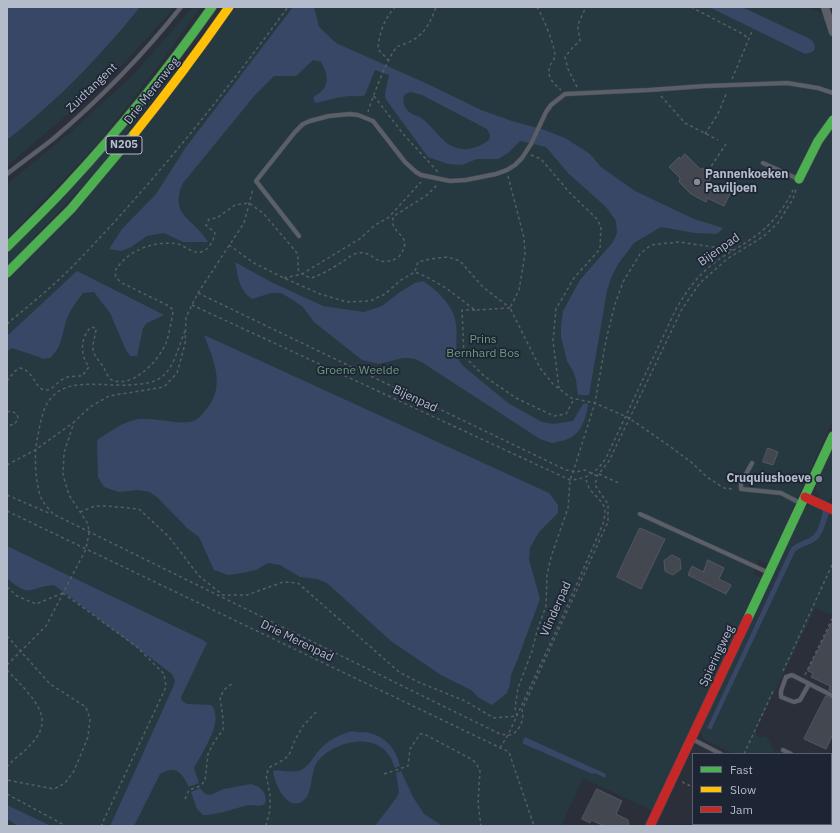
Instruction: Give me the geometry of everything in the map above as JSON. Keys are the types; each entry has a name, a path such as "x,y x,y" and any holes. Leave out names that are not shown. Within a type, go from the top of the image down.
{"main road":[{"name":"Drie Merenweg","path":"7,247 69,184 140,103 212,7"},
{"name":"Drie Merenweg","path":"7,274 71,209 96,180 154,109 229,7"},
{"path":"798,179 815,143 824,129 833,120"},
{"name":"Spieringweg","path":"650,826 833,436"},
{"path":"803,501 833,510"}],"street":[{"path":"825,7 833,32"}],"lane":[{"name":"Zuidtangent","path":"7,174 53,139 114,84 165,28 181,7"},
{"path":"299,236 256,181 295,132 303,124 318,118 350,114 366,117 373,121 405,162 416,172 439,180 450,181 483,177 507,170 516,165 531,144 546,112 551,105 565,94 704,86 787,84 818,88 833,93"},
{"path":"763,163 798,179"},
{"path":"752,463 741,483 741,489 781,493 803,501"},
{"path":"640,514 769,573"},
{"path":"809,684 800,700 794,702 781,697 780,691 786,677 792,675 833,696"},
{"path":"692,739 719,753"},
{"path":"783,750 789,753"}],"path":[{"path":"7,324 70,269 122,213 208,111 288,7"},
{"path":"388,62 378,49 379,35 395,7"},
{"path":"366,117 391,55 399,46 420,36 427,27 436,7"},
{"path":"537,7 541,14 554,51 554,60 550,65 549,70 551,82 565,94"},
{"path":"580,93 568,69 565,57 580,41 578,28 579,22 586,7"},
{"path":"691,7 743,34 749,39"},
{"path":"750,36 753,29"},
{"path":"649,90 661,96 684,123 718,140"},
{"path":"7,382 11,375 20,368 30,372 40,388 44,390 49,389 64,379 82,376 89,367 84,360 82,353 83,343 88,330 91,327 96,328 94,350 97,360 108,377 112,380 119,381 136,378 153,362 166,342 173,310 169,306 122,283 115,275 115,271 128,256 150,245 161,242 177,244 196,252 201,252 206,249 214,238 215,233 206,225 209,220 217,218 235,205 249,203 263,213 295,249 298,257 298,271 311,278 342,262 348,257 360,252 369,254 378,261 386,262 398,258 402,253 405,242 403,237 392,224 394,216 427,195 437,184 439,174 399,129 374,96"},
{"path":"708,171 726,144"},
{"path":"525,153 541,159 569,192 596,218 601,226 600,249 574,278 556,310 553,341 559,388"},
{"path":"507,170 524,238 525,254 519,290 510,308"},
{"path":"284,278 302,274 361,238 374,224 388,218 426,176"},
{"path":"7,495 53,514 500,734 511,735 517,730 524,715 522,710 608,522 608,504 595,485 598,475 610,461 629,418 682,309 700,283 727,259 764,236 778,223 793,199 798,179"},
{"name":"Bijenpad","path":"192,305 570,480 586,477 600,468 606,458 684,295 714,263 752,239 778,216 790,198 798,179"},
{"path":"7,465 35,450 74,422 90,407 109,396 164,387 177,373 185,344 186,317 198,293 244,223 256,181"},
{"path":"80,512 95,506 140,509 168,537 199,576 223,595 247,595 284,582 298,584 398,672 418,682 465,701 494,718 517,716 515,708 518,688 532,651 546,606 547,575 551,557 568,508 570,480 595,403 606,340 615,304 623,282 640,254 651,245 679,242 733,250"},
{"path":"230,245 254,263 284,278 320,294 347,302 370,301 385,294 401,280 415,272 418,262 448,257 460,261 483,287 510,308 540,368 553,384 571,398 595,403 626,416 668,445 691,462 707,477 724,488 741,489"},
{"path":"415,272 446,288 475,310"},
{"path":"198,293 566,470 572,472 585,470 620,484"},
{"path":"510,308 462,310 464,356 484,376 516,398 554,416 566,414 574,399"},
{"path":"53,514 42,500 38,487 35,450 43,413 49,402 59,391 68,386 81,384 119,385 144,383 157,379 171,366 185,331"},
{"path":"7,412 12,411 17,414 18,418 15,424 7,426"},
{"path":"7,666 46,626 86,549 89,533 88,524 68,495 63,475 64,453 74,422"},
{"name":"Vlinderpad","path":"500,748 517,716 603,524 605,510 600,500 589,489 586,483 586,477"},
{"name":"Drie Merenpad","path":"7,511 509,752 534,826"},
{"path":"780,676 833,563"},
{"path":"7,587 17,596 36,604 63,593"},
{"path":"63,593 137,647 164,674 166,687 101,826"},
{"path":"802,680 833,617"},
{"path":"7,636 50,684 74,698 86,708 90,719 88,737 74,771 65,783 54,789 7,780"},
{"path":"7,670 36,703 42,716 42,724 39,734 32,744 10,762 7,767"},
{"path":"185,799 189,790 200,786 205,781 208,754 214,742 223,730 220,697 225,689 233,683"},
{"path":"744,753 777,683"},
{"path":"266,826 270,810 270,795 266,775 270,767 285,759 290,753 303,726 318,710"},
{"path":"384,774 408,766 410,749 420,734 424,734 461,753 473,760 480,771 478,803 481,826"},
{"path":"7,794 66,826"}],"green space":[{"path":"140,7 175,7 124,63 7,166 7,140 43,110 94,61"},
{"path":"193,7 201,7 100,141 7,239 7,184 71,132 134,74"},
{"name":"Groene Weelde","path":"234,7 808,7 833,19 833,420 768,564 759,560 753,574 762,578 653,811 583,778 561,826 126,826 187,704 166,705 110,826 7,826 7,279"},
{"path":"192,52 94,174 7,267 7,252"},
{"path":"833,446 833,493 828,503 818,496 816,485"},
{"path":"811,505 823,510 818,529 814,535 791,548 707,728 711,730 795,552 822,534 829,514 833,515 833,610 831,615 816,608 815,609 755,732 760,738 766,736 775,753 733,753 705,740 702,736 700,728 804,508"}],"water":[{"path":"7,7 140,7 110,43 77,78 43,110 7,140"},
{"path":"293,7 314,7 319,27 336,43 432,86 481,110 515,122 542,129 565,138 590,154 601,167 635,191 694,219 723,228 717,234 695,233 661,227 634,243 618,264 611,278 607,291 589,395 578,395 576,380 567,361 561,337 563,311 580,280 613,242 617,233 616,221 606,207 568,173 546,147 520,141 508,153 498,159 477,159 462,165 448,164 428,157 385,98 389,75 375,70 365,95 363,96 334,98 316,103 313,99 323,90 327,80 326,72 321,62 313,60 296,76 274,76 255,95 183,183 179,194 181,210 208,242 183,242 164,233 147,236 131,247 121,251 109,249 122,229 156,194 186,147","holes":["411,92 422,95 487,129 490,135 489,140 470,149 456,148 450,145 426,122 409,112 405,107 403,100 405,94"]},
{"path":"709,7 742,7 808,38 815,45 815,49 812,52 805,54"},
{"path":"235,262 271,282 323,306 364,312 382,306 400,292 415,283 423,281 444,299 455,317 457,352 463,366 508,403 542,422 553,424 573,421 583,404 587,403 588,405 581,428 568,439 550,443 540,439 415,359 403,358 379,364 362,360 314,322 303,307 281,293 271,293 252,299 247,295 242,287 238,278"},
{"path":"77,271 164,315 147,323 143,328 137,356 130,356 110,313 94,292 83,293 73,306 58,347 50,358 41,359 42,358 12,348 7,351 7,336"},
{"path":"204,335 549,493 558,505 558,513 539,532 530,548 529,560 540,599 511,675 507,693 492,705 479,698 471,690 441,675 391,641 327,583 317,579 300,577 280,565 268,563 256,570 228,575 214,570 199,537 187,528 158,498 150,492 138,490 119,492 104,487 98,477 97,440 132,420 150,419 184,422 196,420 211,403 217,384 216,374"},
{"path":"823,510 829,514 819,538 795,552 711,730 707,728 791,548 814,535 819,525"},
{"path":"7,546 207,643 181,697 182,701 187,704 211,705 215,712 216,719 212,734 194,768 199,783 189,787 181,774 175,770 166,771 160,774 134,826 110,826 175,680 172,674 54,585 26,590 15,585 7,578"},
{"path":"353,731 366,732 379,736 392,748 396,754 400,766 395,768 389,755 381,747 372,743 351,742 330,750 316,764 309,792 305,799 299,803 293,803 288,801 283,796 276,783 273,771 294,772 301,770 328,742 342,734"},
{"path":"525,737 606,774 605,778 595,773 592,774 522,743"},
{"path":"401,771 413,797 424,814 443,826 375,826 397,797 399,792 396,773"},
{"path":"251,784 263,791 266,800 265,804 259,806 250,805 209,815 203,815 197,809 191,792 200,788 205,794 210,795 224,789"},
{"path":"7,805 51,826 18,826 7,819"}],"building":[{"path":"685,154 701,170 702,168 709,172 708,175 711,177 708,183 730,194 724,206 707,198 706,202 691,194 679,182 680,178 669,167 679,157 680,159"},
{"path":"768,448 778,452 773,465 763,462"},
{"path":"640,528 665,539 641,589 617,577"},
{"path":"672,555 680,559 681,569 673,575 665,571 664,561"},
{"path":"708,560 724,568 719,579 731,585 726,594 688,575 692,566 703,572"},
{"path":"833,621 833,692 829,690 830,686 811,677 813,673 808,671"},
{"path":"826,696 833,699 833,734 826,749 804,739"},
{"path":"597,789 622,801 616,814 628,820 629,826 604,826 591,820 590,823 582,819"}],"traffic: fast":[{"path":"7,247 107,142 161,76 212,7"},
{"path":"799,179 818,141 833,120"},
{"path":"7,273 71,209 134,134"},
{"path":"748,618 833,436"}],"traffic: slow":[{"path":"134,134 183,71 229,7"}],"traffic: jam":[{"path":"805,497 833,510"},
{"path":"650,826 748,618"}],"place":[{"name":"Pannenkoeken Paviljoen","path":"697,182"},
{"name":"Cruquiushoeve","path":"819,479"}],"park label":[{"name":"Prins Bernhard Bos","path":"483,347"}]}
